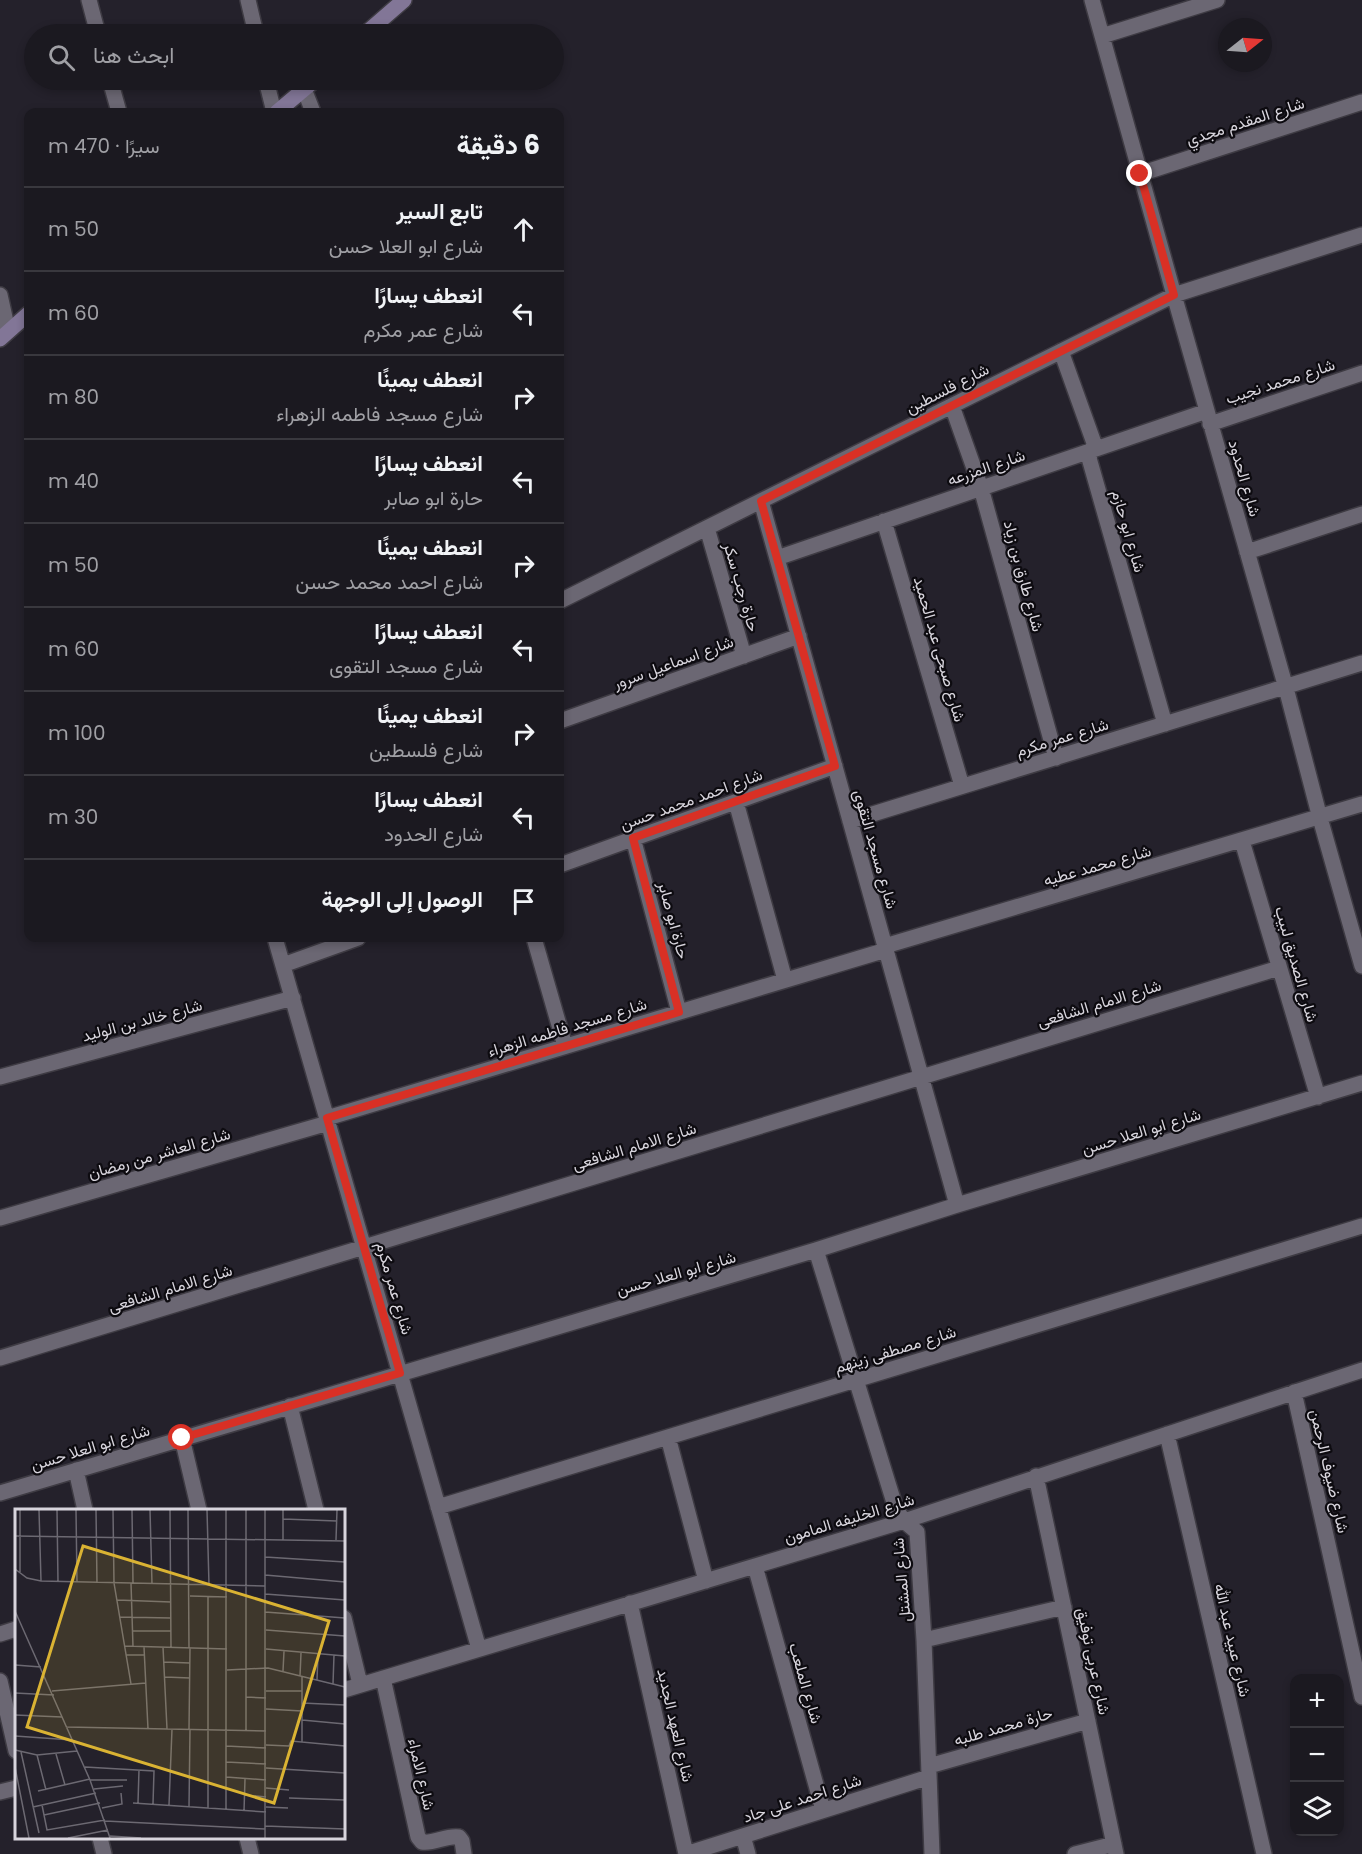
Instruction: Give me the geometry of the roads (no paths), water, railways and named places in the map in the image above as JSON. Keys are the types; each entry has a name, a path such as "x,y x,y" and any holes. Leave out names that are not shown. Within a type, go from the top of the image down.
{"main road":[{"path":"376,24 404,0"},
{"path":"281,108 302,90"},
{"path":"4,335 24,318"}],"street":[{"path":"89,0 95,24"},
{"path":"248,0 254,24"},
{"name":"شارع الحدود","path":"1092,0 1286,688 1320,818 1361,956"},
{"path":"1102,36 1217,0"},
{"path":"113,90 118,108"},
{"path":"269,90 275,108"},
{"path":"310,90 312,108"},
{"name":"شارع المقدم مجدي","path":"1140,174 1362,102"},
{"name":"شارع فلسطين","path":"564,599 1174,295 1362,235"},
{"path":"0,295 4,335"},
{"name":"شارع ابو حازم","path":"1061,351 1094,443 1089,458 1165,724"},
{"name":"شارع محمد نجيب","path":"1209,417 1362,373"},
{"name":"شارع طارق بن زياد","path":"952,406 981,488 1056,758"},
{"name":"شارع المزرعه","path":"777,558 1090,451 1209,417"},
{"name":"شارع مسجد التقوى","path":"761,501 957,1205"},
{"path":"1247,552 1362,514"},
{"name":"شارع صبحى عبد الحميد","path":"884,521 962,786"},
{"name":"حارة رجب سكر","path":"707,528 744,656"},
{"name":"شارع اسماعيل سرور","path":"564,720 799,636"},
{"name":"شارع عمر مكرم","path":"849,820 1362,663"},
{"name":"شارع احمد محمد حسن","path":"564,864 835,766"},
{"path":"736,802 785,980"},
{"name":"شارع محمد عطيه","path":"885,948 1362,804"},
{"name":"حارة ابو صابر","path":"633,838 679,1012"},
{"name":"شارع الصديق لبيب","path":"1242,841 1318,1097"},
{"name":"شارع عمر مكرم","path":"276,942 479,1649"},
{"path":"283,964 346,942"},
{"path":"535,942 566,1046"},
{"name":"شارع مسجد فاطمه الزهراء","path":"328,1121 885,948"},
{"name":"شارع الامام الشافعى","path":"0,1358 365,1248 921,1075 1279,968"},
{"name":"شارع خالد بن الوليد","path":"0,1077 292,999"},
{"name":"شارع ابو العلا حسن","path":"0,1493 816,1250 1362,1083"},
{"name":"شارع العاشر من رمضان","path":"0,1218 328,1121"},
{"name":"شارع مصطفى زينهم","path":"438,1507 1362,1226"},
{"name":"شارع المشتل","path":"816,1250 896,1509 904,1521 917,1532 924,1640 932,1854"},
{"name":"شارع الخليفه المامون","path":"345,1690 904,1521 1362,1370"},
{"name":"شارع ضيوف الرحمن","path":"1294,1392 1362,1697"},
{"path":"290,1406 316,1509"},
{"name":"شارع عبيد عبد الله","path":"1167,1434 1264,1854"},
{"path":"669,1437 706,1581"},
{"path":"182,1438 199,1509"},
{"path":"76,1470 85,1509"},
{"name":"شارع عربى توفيق","path":"1036,1476 1115,1849"},
{"name":"شارع الملعب","path":"755,1566 823,1810"},
{"name":"شارع العهد الجديد","path":"630,1603 686,1854"},
{"path":"924,1640 1064,1607"},
{"path":"345,1622 360,1684"},
{"path":"0,1634 15,1629"},
{"name":"شارع الامراء","path":"383,1678 418,1837 422,1842 428,1843 456,1837 462,1841 464,1854"},
{"path":"0,1681 15,1747"},
{"name":"حارة محمد طلبه","path":"929,1771 1088,1721"},
{"name":"شارع احمد على جاد","path":"686,1854 823,1810 929,1771"},
{"path":"0,1792 15,1788"},
{"path":"743,1836 748,1854"},
{"path":"100,1839 104,1854"},
{"path":"247,1839 251,1854"},
{"path":"1075,1854 1115,1849"}]}
